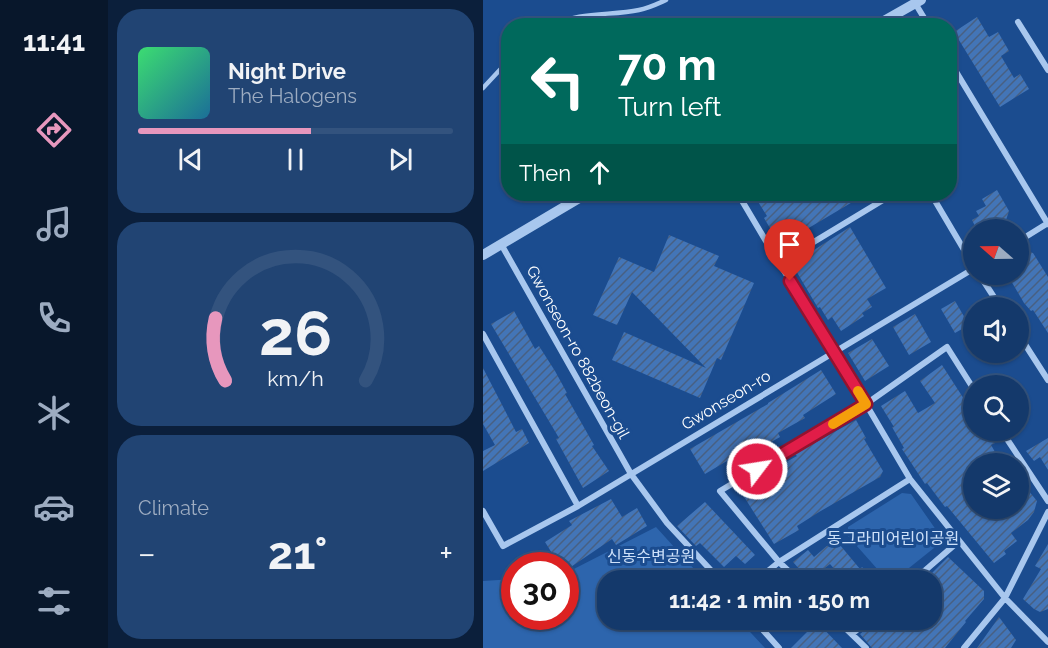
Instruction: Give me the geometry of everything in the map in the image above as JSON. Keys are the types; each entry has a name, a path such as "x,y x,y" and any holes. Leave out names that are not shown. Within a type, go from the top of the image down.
{"street":[{"path":"889,18 918,2 925,18"},
{"path":"1018,22 1048,70"},
{"path":"957,73 1048,223 1029,235"},
{"path":"483,255 574,201"},
{"path":"742,201 836,353 910,480 1005,598 1048,642"},
{"path":"779,263 882,201"},
{"path":"935,201 963,250"},
{"name":"Gwonseon-ro 882beon-gil","path":"501,244 631,474 667,523 711,570"},
{"name":"Gwonseon-ro","path":"631,474 836,353 963,273"},
{"path":"483,334 579,506"},
{"path":"787,570 720,491 866,404 947,347 965,375"},
{"path":"1029,351 1048,380"},
{"path":"1009,441 1048,501"},
{"path":"483,511 503,546 579,506 631,474"},
{"path":"769,570 910,480"},
{"path":"964,648 1005,598 1048,512"},
{"path":"926,570 959,541"},
{"path":"764,630 779,648"},
{"path":"848,630 866,648"},
{"path":"852,634 857,630"}],"lane":[{"path":"572,18 638,10 666,0"},
{"path":"483,88 501,69"}],"green space":[{"name":"동그라미어린이공원","path":"902,493 911,494 941,537 939,544 906,570 878,570 848,536 848,527"},
{"name":"신동수변공원","path":"656,527 695,570 597,570 597,630 748,630 765,648 483,648 483,581 501,580 501,630 579,630 579,566"}],"building":[{"path":"977,17 989,37 998,32 1009,51 1001,56 1014,78 1020,74 1029,89 1000,107 957,37 957,30"},
{"path":"997,190 1009,211 1006,219 974,219 979,216 976,211 986,206 982,199"},
{"path":"757,201 854,201 780,245 764,218 767,216"},
{"path":"850,227 886,288 867,299 872,307 862,313 864,316 841,331 832,317 828,320 820,307 818,308 792,264"},
{"path":"669,235 719,256 714,266 754,283 721,360 717,358 700,398 612,360 624,332 706,368 632,292 617,325 593,315 619,257 654,272"},
{"path":"1029,252 1033,253 1048,277 1048,333 1033,310 1029,309 1029,297 1020,297 1013,285 1029,285"},
{"path":"955,301 963,315 963,328 955,333 941,309"},
{"path":"514,311 535,349 539,346 555,371 567,393 565,394 594,445 592,446 609,471 583,488 556,439 559,438 491,324"},
{"path":"915,314 931,342 909,355 893,327"},
{"path":"872,339 889,366 865,381 848,353"},
{"path":"942,365 963,398 963,441 994,441 995,443 991,445 996,453 963,453 963,519 1029,519 1011,533 1017,541 994,563 927,483 925,484 902,449 904,448 892,427 894,427 881,406 905,391 918,413 935,403 920,381"},
{"path":"483,368 516,432 522,429 529,443 483,471 483,451 495,445 483,424"},
{"path":"821,370 836,394 803,415 805,418 778,433 780,437 740,460 737,455 705,474 690,449"},
{"path":"856,420 866,438 864,439 883,471 880,477 819,512 797,526 799,530 774,544 741,492 776,470 775,468 797,456 795,454"},
{"path":"1048,438 1048,470 1040,457 1034,461 1026,451"},
{"path":"1029,491 1037,501 1034,512 1029,519"},
{"path":"611,499 622,517 637,508 647,526 616,545 612,539 579,561 579,552 551,552 545,542 572,525 569,521"},
{"path":"705,502 755,555 745,564 736,556 724,567 700,543 696,546 677,526"},
{"path":"835,539 860,569 862,567 865,570 835,570 830,564 822,570 800,570 793,562 808,550 814,557"},
{"path":"1048,544 1048,609 1040,612 1023,599 1041,569 1035,566"},
{"path":"948,557 984,591 984,599 945,648 872,648 860,634 865,630 942,630 942,570 935,570"},
{"path":"999,617 1016,640 1011,648 977,648"},
{"path":"809,630 825,630 842,648 791,648"}],"slow traffic":[{"path":"833,424 866,404 858,391"}],"route":[{"path":"757,469 866,404 790,281"}]}
